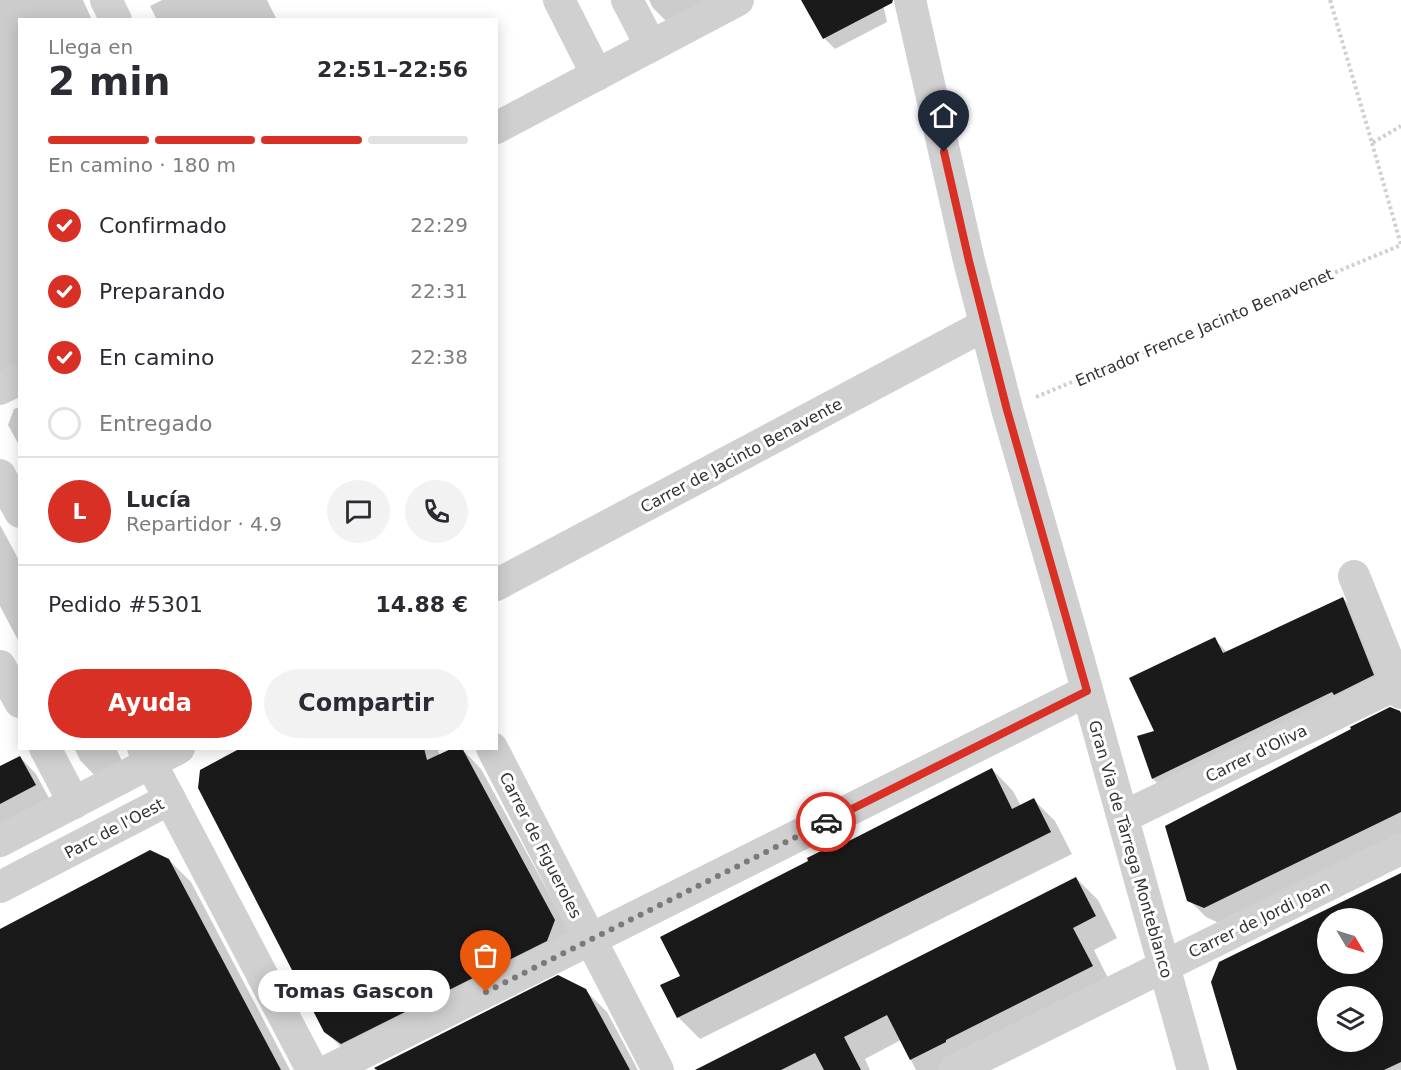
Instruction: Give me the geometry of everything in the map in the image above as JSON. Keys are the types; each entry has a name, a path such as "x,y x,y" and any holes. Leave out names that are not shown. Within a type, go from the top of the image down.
{"street":[{"path":"106,0 115,18"},
{"path":"559,0 597,75"},
{"path":"627,0 651,46"},
{"path":"498,127 738,0"},
{"name":"Gran Via de Tàrrega Monteblanco","path":"910,0 985,325 1007,410 1192,1070"},
{"name":"Carrer de Jacinto Benavente","path":"498,584 985,325"},
{"path":"0,389 18,380"},
{"path":"0,475 18,508"},
{"path":"1354,576 1395,690"},
{"path":"0,666 12,702"},
{"name":"Carrer d'Oliva","path":"1122,817 1395,690"},
{"path":"329,1070 1087,691"},
{"path":"46,750 74,803"},
{"path":"0,841 74,803 147,756 172,750"},
{"name":"Carrer de Figueroles","path":"493,750 658,1070"},
{"name":"Parc de l'Oest","path":"0,887 170,799 147,756"},
{"path":"170,799 312,1070"},
{"name":"Carrer de Jordi Joan","path":"955,1070 1401,849"}],"path":[{"path":"1330,0 1401,245"},
{"path":"1372,143 1401,126"},
{"name":"Entrador Frence Jacinto Benavenet","path":"1007,410 1401,245"}],"building":[{"path":"801,0 893,0 892,3 823,39"},
{"path":"1343,597 1374,675 1334,695 1332,692 1152,779 1137,736 1154,731 1129,678 1215,637 1223,653"},
{"path":"1390,707 1401,713 1401,812 1204,908 1187,901 1165,826"},
{"path":"237,750 424,750 427,760 449,750 463,750 555,920 547,941 341,1044 324,1032 198,788 200,770"},
{"path":"20,756 36,785 0,804 0,766"},
{"path":"992,768 1012,809 1034,798 1051,832 677,1018 660,985 680,976 660,937 808,861 807,858 843,840 845,843"},
{"path":"150,850 169,859 281,1070 0,1070 0,929"},
{"path":"1401,873 1401,1062 1384,1070 1237,1070 1211,982 1219,962 1317,914 1317,974 1383,974 1383,908 1329,908"},
{"path":"1076,877 1096,916 1073,928 1093,966 946,1042 910,1060 887,1015 844,1037 861,1070 824,1070 815,1053 781,1070 695,1070"},
{"path":"558,975 586,989 630,1070 377,1070 374,1068"}],"way so far":[{"path":"486,992 826,822"}],"place":[{"name":"Tomas Gascon","path":"486,992"}],"route":[{"path":"826,822 1087,691 1007,410 944,152"}]}
